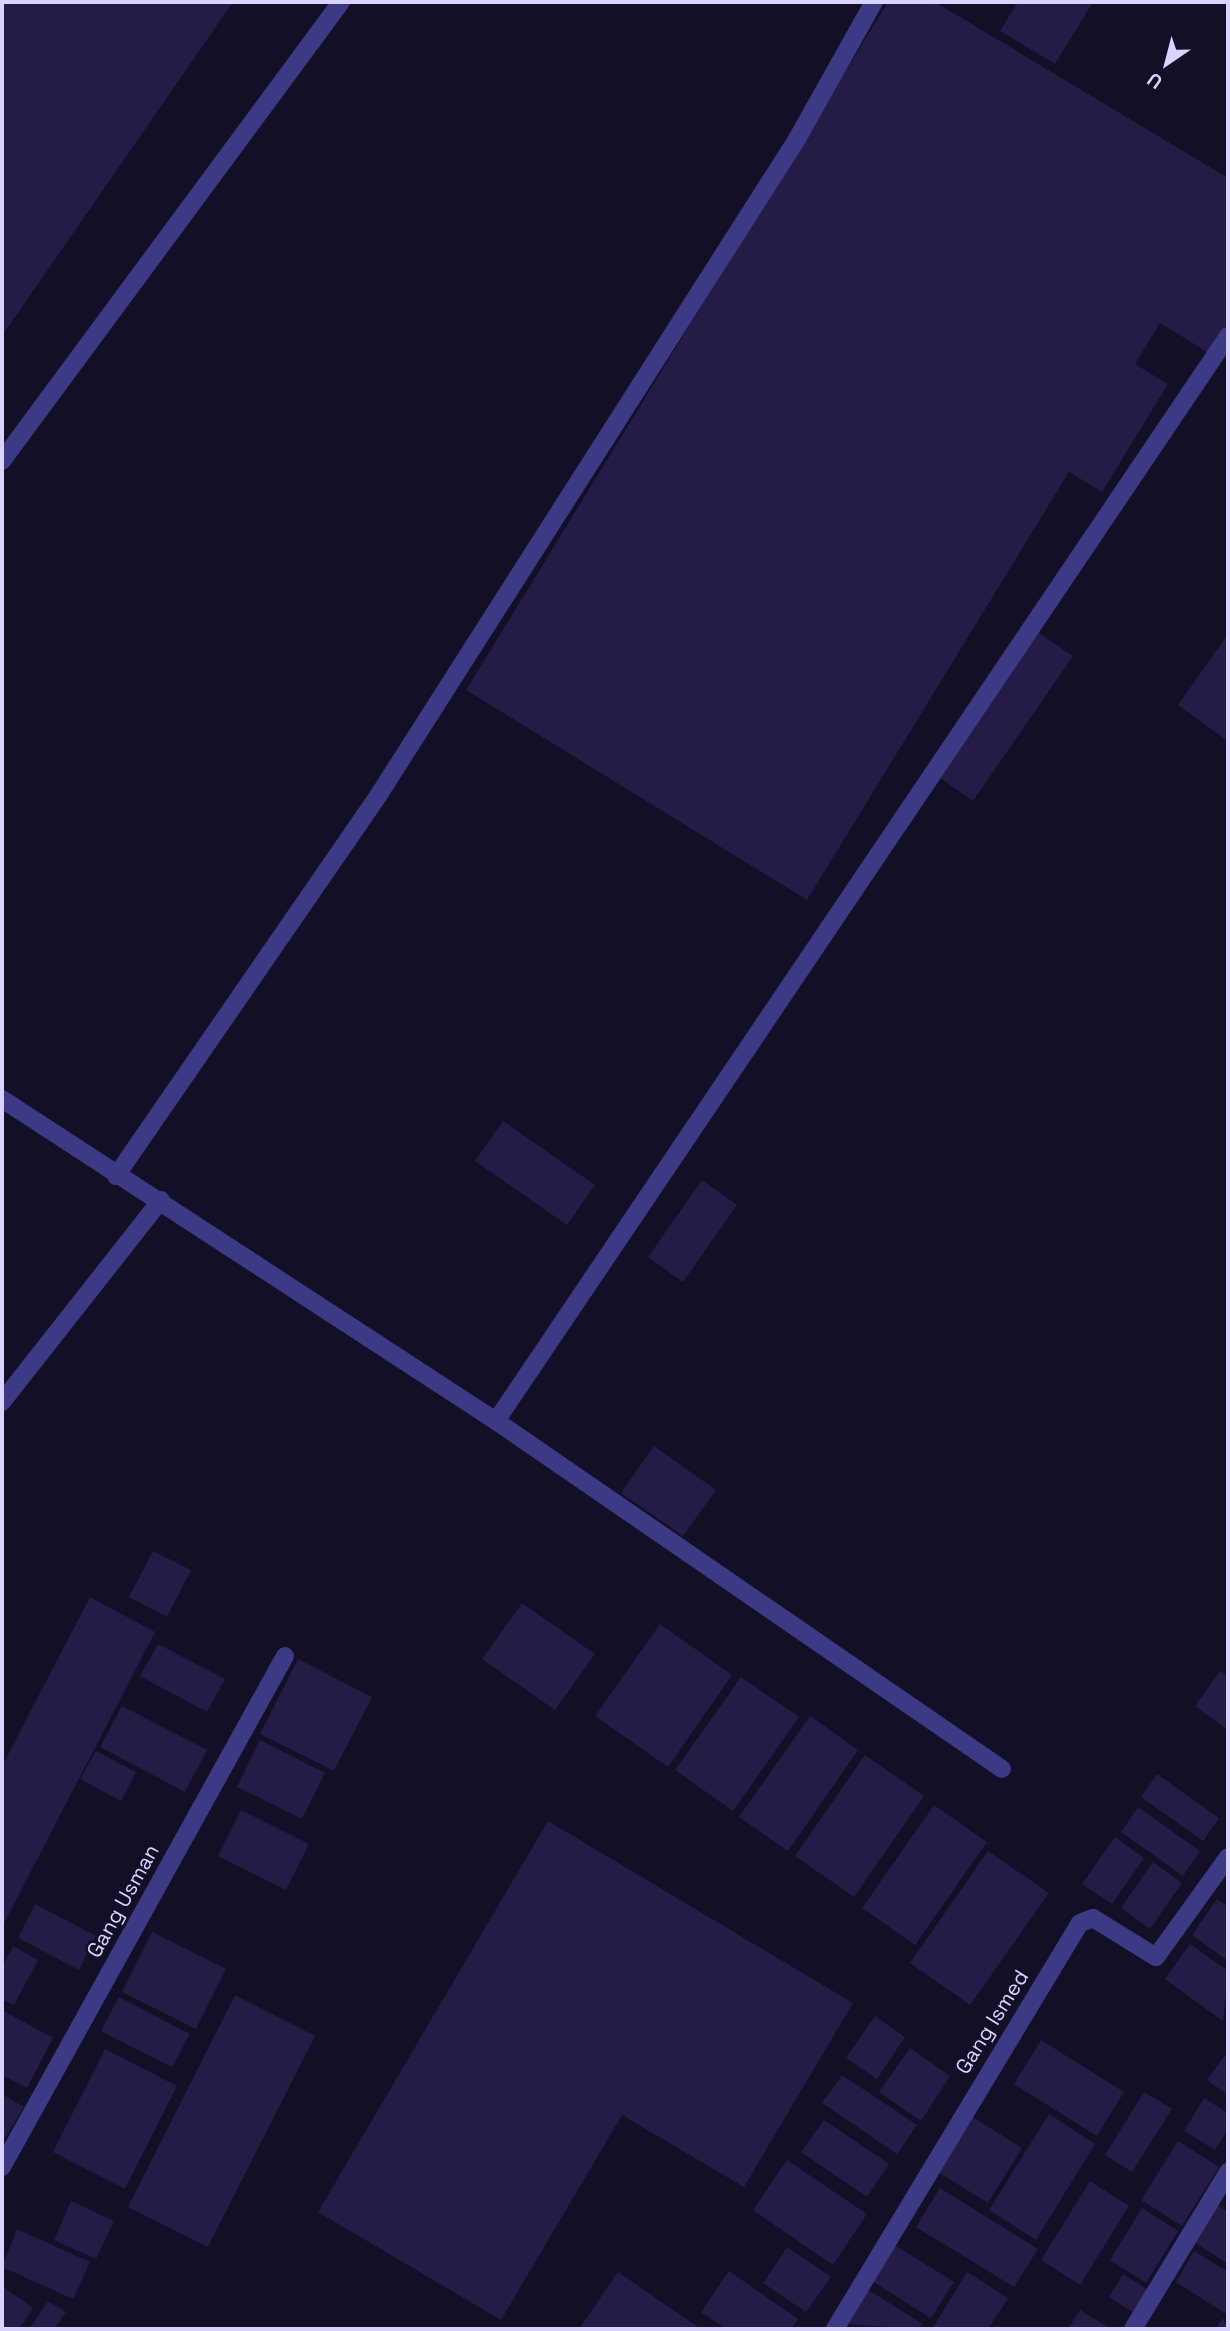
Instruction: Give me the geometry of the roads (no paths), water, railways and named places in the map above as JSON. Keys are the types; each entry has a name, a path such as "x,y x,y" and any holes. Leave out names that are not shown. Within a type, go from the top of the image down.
{"street":[{"path":"2,461 341,2"},
{"path":"116,1176 378,796 797,139 874,2"},
{"path":"496,1421 1228,336"},
{"path":"2,1098 116,1176 161,1200 496,1421 1002,1769"},
{"path":"2,1402 161,1200"},
{"name":"Gang Usman","path":"2,2167 285,1656"},
{"name":"Gang Ismed","path":"835,2329 1080,1923 1093,1918 1156,1957 1228,1857"},
{"path":"1133,2329 1228,2172"}]}
